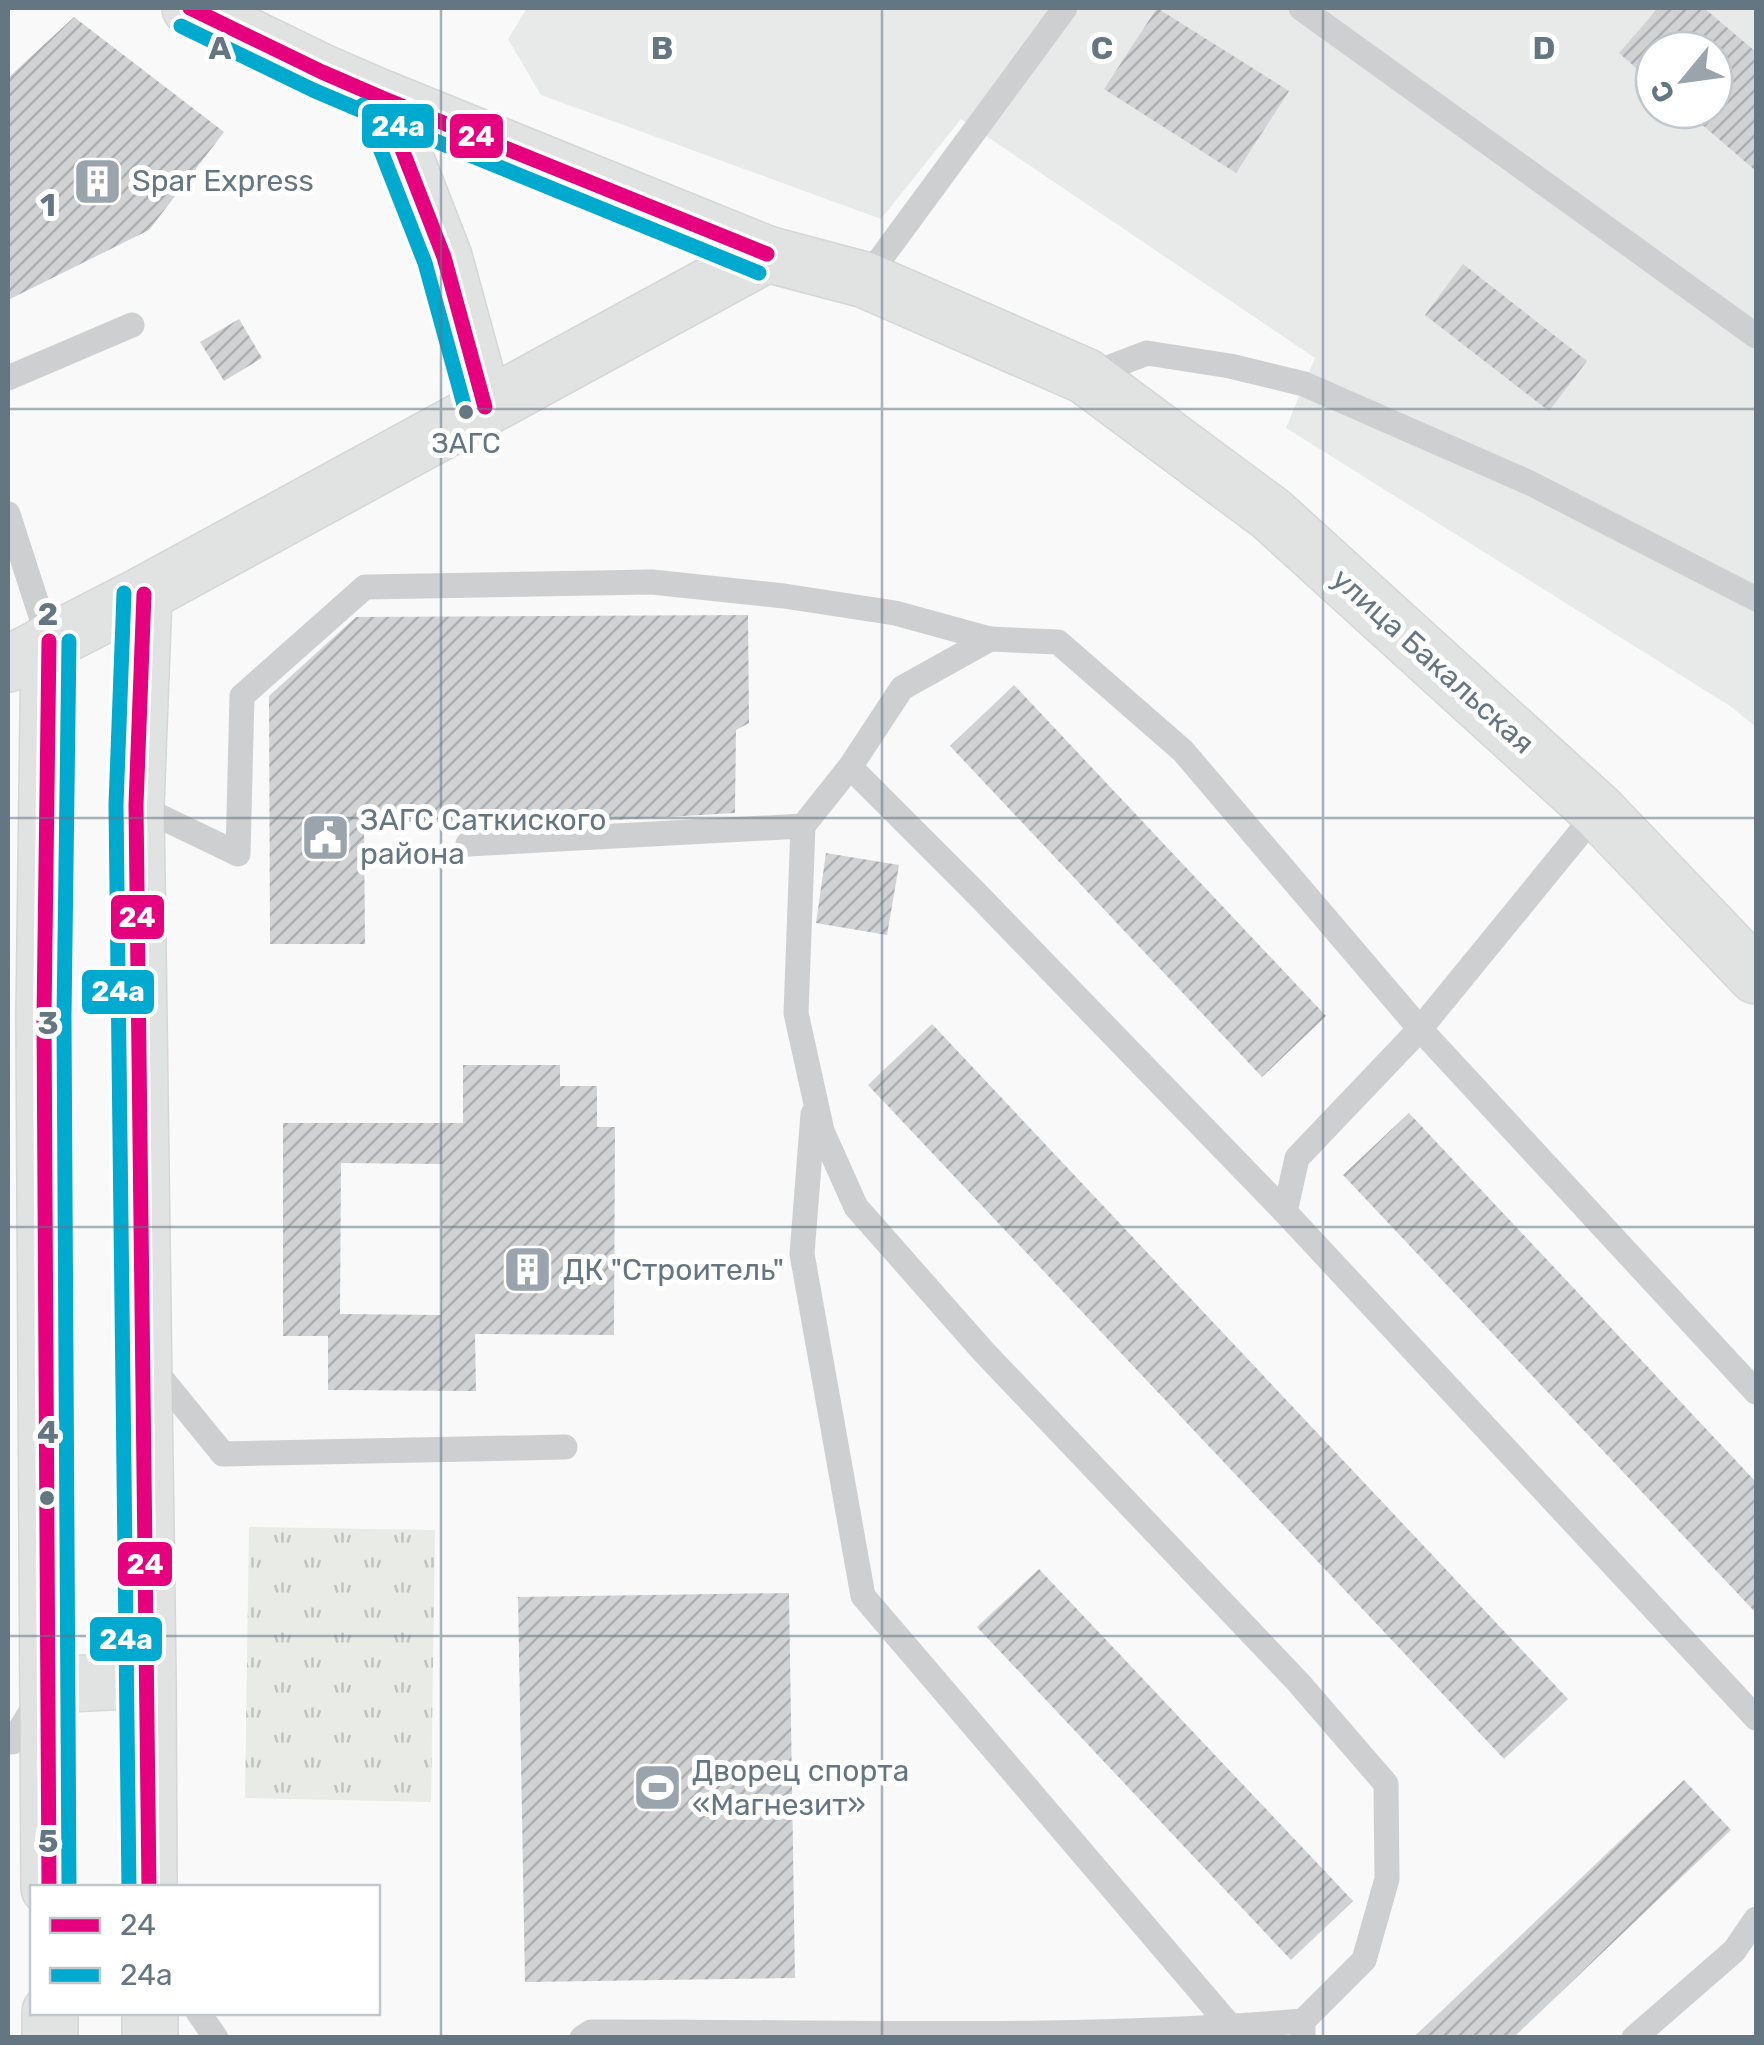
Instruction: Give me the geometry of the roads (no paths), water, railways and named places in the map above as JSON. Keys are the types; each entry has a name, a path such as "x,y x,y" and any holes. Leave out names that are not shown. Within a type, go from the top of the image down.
{"main road":[{"name":"улица Бакальская","path":"190,8 382,98 767,254 865,280 1084,376 1271,514 1598,812 1756,976"},
{"path":"382,98 444,257 485,407"},
{"path":"49,1885 44,1017 28,653 144,594 767,254"},
{"path":"144,594 136,805 148,1885"},
{"path":"48,1685 148,1680"}],"lane":[{"path":"865,280 1065,8"},
{"path":"1302,8 1756,336"},
{"path":"8,378 132,326"},
{"path":"1084,376 1147,353 1230,366 1304,384 1530,484 1756,599"},
{"path":"8,514 28,653"},
{"path":"136,805 238,854 242,696 365,587 652,582 895,613 990,640 1058,642 1183,751 1420,1029 1756,1392"},
{"path":"582,2038 591,2032 994,2035 1232,2027 1303,2029 1364,1960 1387,1879 1386,1784 1298,1682 984,1351 856,1207 822,1131 796,1013 803,826 850,767 902,688 990,640"},
{"path":"850,767 1285,1212 1756,1718"},
{"path":"1285,1212 1297,1158 1420,1029 1598,812"},
{"path":"468,844 803,826"},
{"path":"814,1096 802,1254 862,1596 1232,2027"},
{"path":"142,1355 223,1454 565,1447"},
{"path":"8,1742 12,1742 48,1685"},
{"path":"1634,2038 1734,1951 1756,1919"},
{"path":"200,2015 216,2038"}],"place":[{"name":"Spar Express","path":"97,181"},
{"name":"ЗАГС","path":"466,412"},
{"name":"ЗАГС Саткиского района","path":"325,837"},
{"name":"ДК \"Строитель\"","path":"528,1270"},
{"name":"Дворец спорта «Магнезит»","path":"657,1788"}]}
